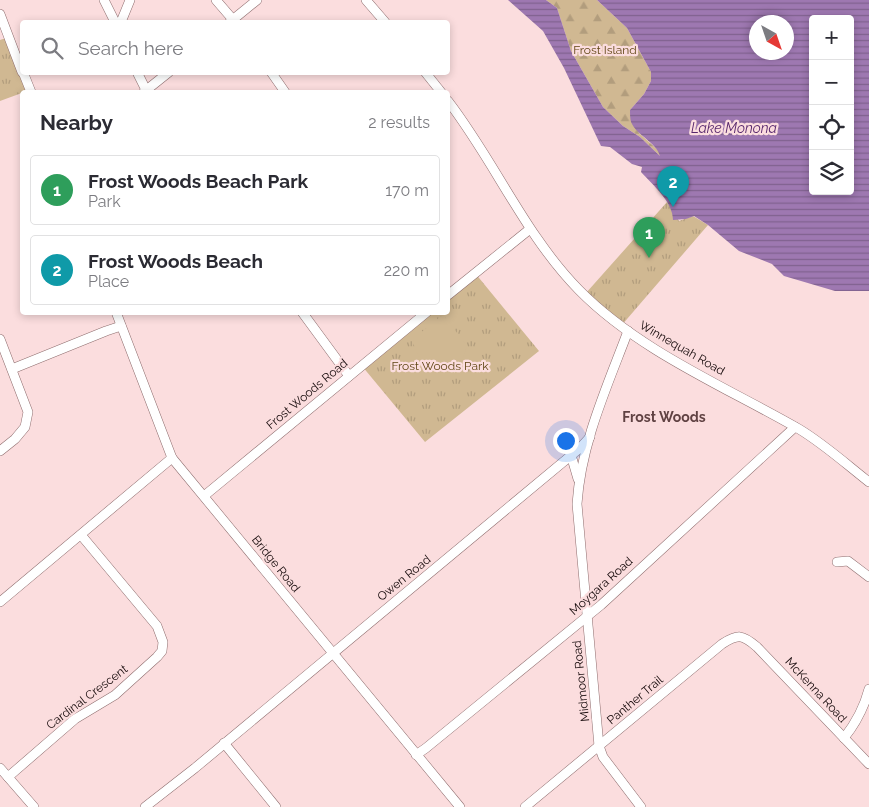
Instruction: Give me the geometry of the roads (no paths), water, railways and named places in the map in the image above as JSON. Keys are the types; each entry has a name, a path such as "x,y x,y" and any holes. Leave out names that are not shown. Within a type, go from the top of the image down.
{"street":[{"path":"104,0 114,20"},
{"path":"122,20 130,0"},
{"path":"216,0 231,20"},
{"path":"234,20 257,0"},
{"path":"366,0 383,20"},
{"path":"0,14 20,64"},
{"path":"24,75 30,90"},
{"path":"138,75 144,90"},
{"path":"147,90 165,75"},
{"path":"273,75 284,90"},
{"path":"427,75 437,90"},
{"name":"Winnequah Road","path":"450,104 547,254 596,306 649,346 816,440 869,482"},
{"path":"450,293 530,229"},
{"name":"Bridge Road","path":"117,315 172,458 460,807"},
{"path":"304,315 348,376"},
{"name":"Frost Woods Road","path":"204,496 423,315"},
{"path":"12,369 121,326"},
{"name":"Owen Road","path":"145,807 498,518 590,437 603,396 628,331"},
{"path":"0,339 28,412 27,420 20,433 0,451"},
{"name":"Moygara Road","path":"416,754 426,748 588,615 795,427"},
{"name":"Midmoor Road","path":"590,437 578,480 577,504 600,746 603,757 641,807"},
{"name":"Midmoor Road","path":"571,455 578,480"},
{"path":"0,602 172,458"},
{"name":"Cardinal Crescent","path":"8,777 75,719 120,691 162,651 163,642 156,624 81,535"},
{"path":"836,562 848,561 869,577"},
{"name":"Panther Trail","path":"525,807 722,644 737,636 741,636"},
{"name":"McKenna Road","path":"741,636 757,647 869,764"},
{"path":"844,738 860,715 869,689"},
{"path":"224,743 276,807"},
{"path":"0,768 34,807"}],"water":[{"name":"Lake Monona","path":"508,0 546,0 557,8 571,51 603,107 660,156 655,147 634,127 630,118 630,110 644,94 651,81 651,72 627,28 597,0 869,0 869,291 835,291 784,276 772,264 739,251 694,216 673,220 666,200 641,172 642,167 632,164 610,147 601,146 564,68 543,31"}],"place":[{"name":"Frost Woods Beach","path":"673,207"},
{"name":"Frost Woods Beach Park","path":"649,258"}],"district":[{"name":"Frost Woods","path":"664,417"}],"park label":[{"name":"Frost Island","path":"605,50"},
{"name":"Frost Woods Park","path":"440,366"}]}
